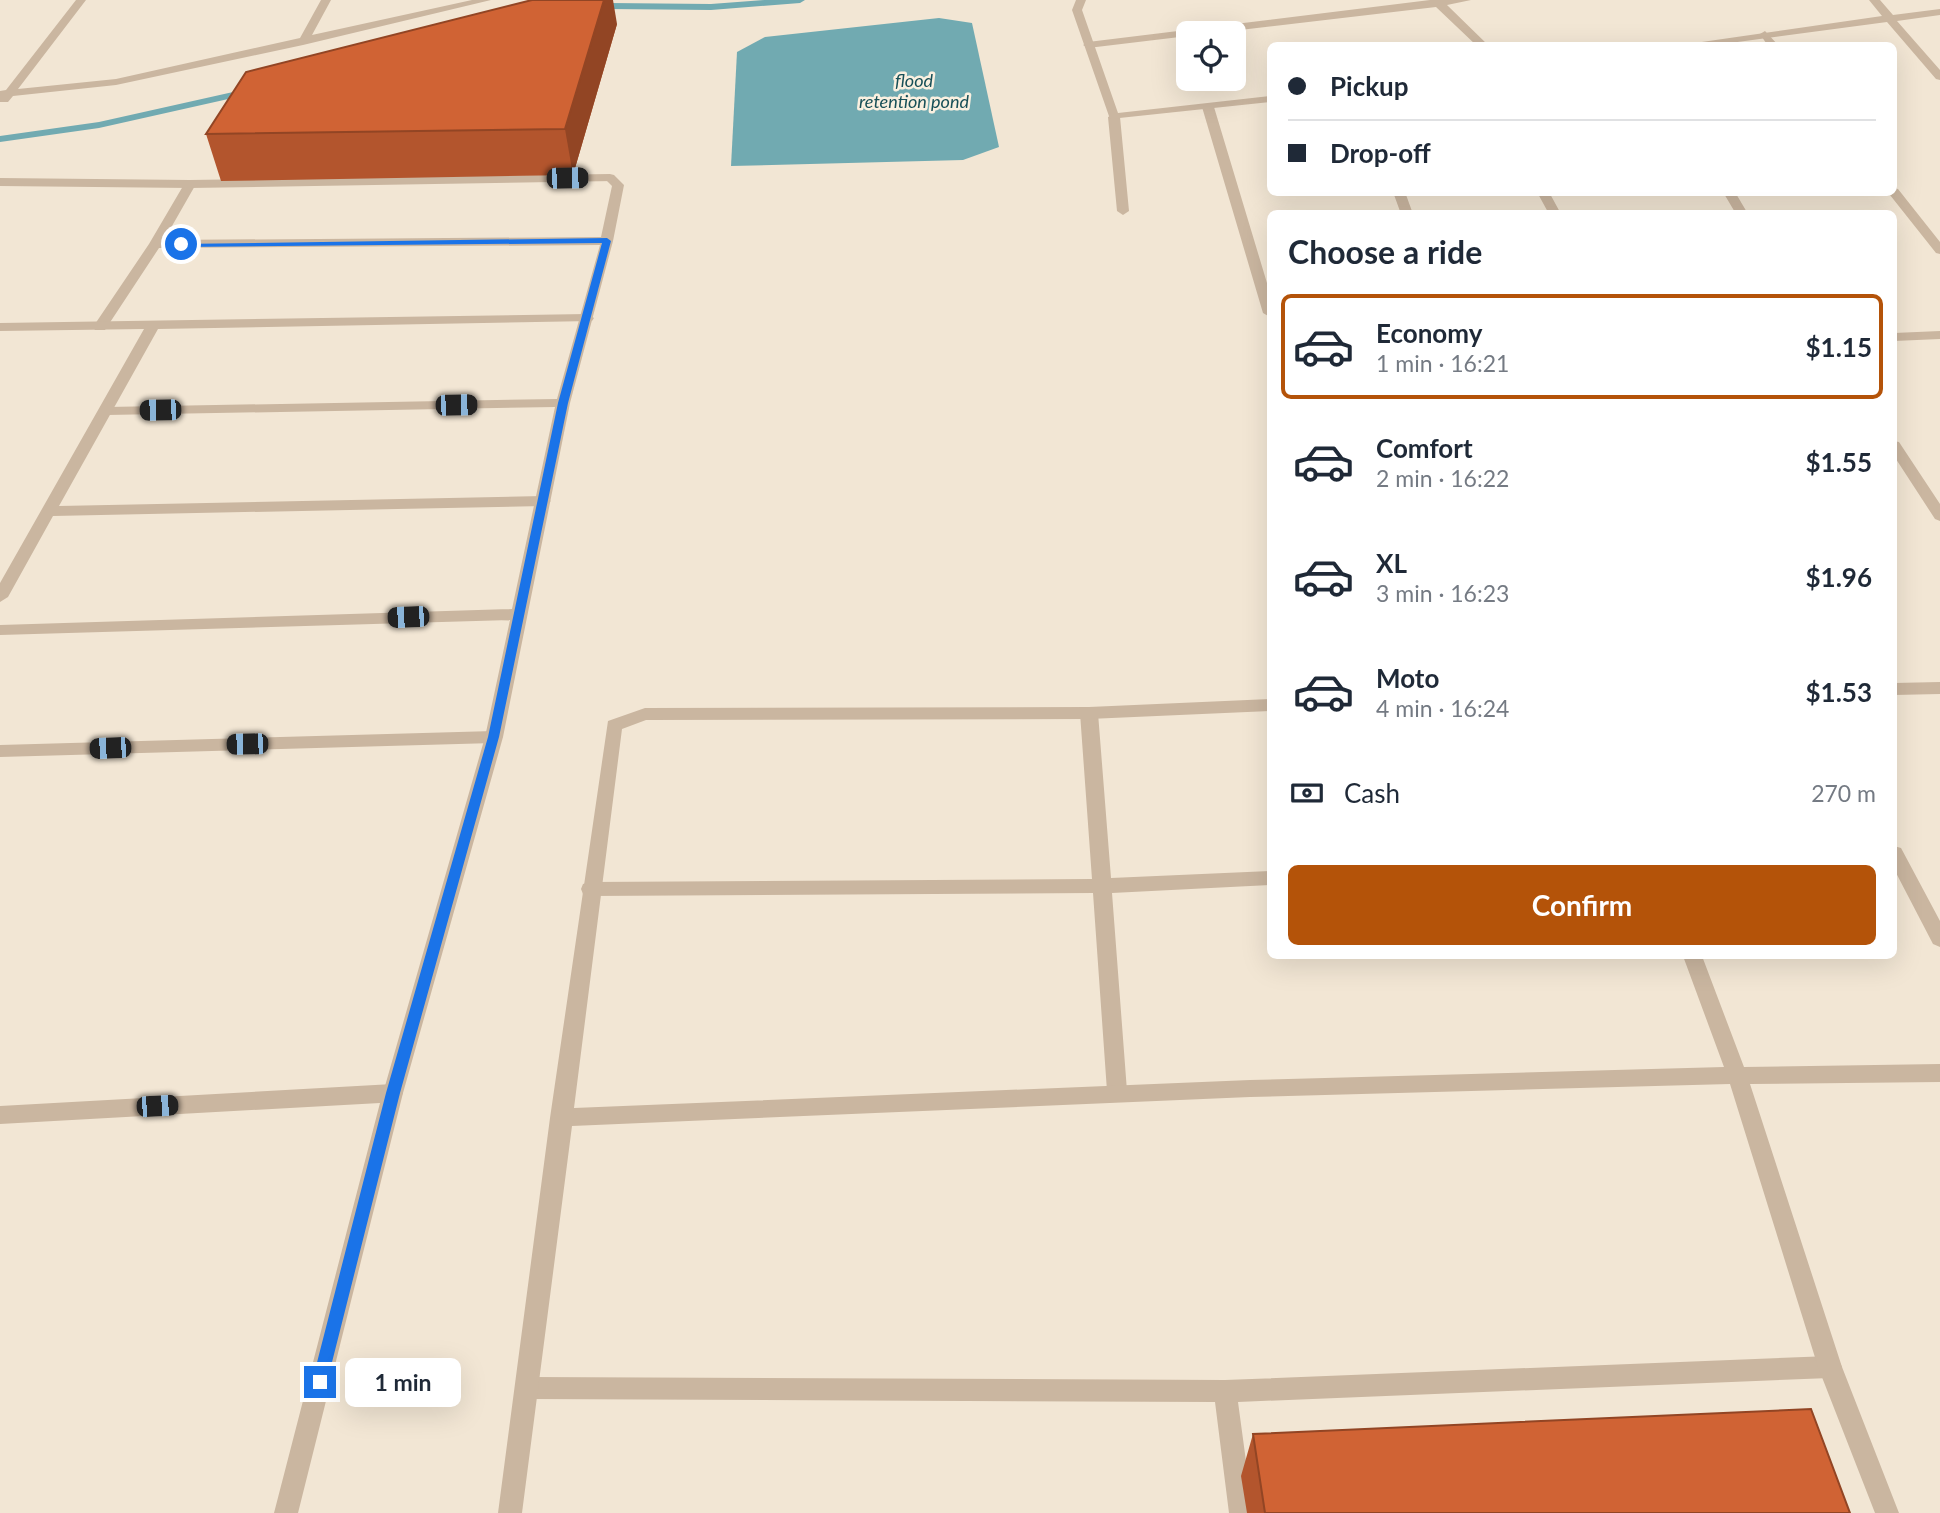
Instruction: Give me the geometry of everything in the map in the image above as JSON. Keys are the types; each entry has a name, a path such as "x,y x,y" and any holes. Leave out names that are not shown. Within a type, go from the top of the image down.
{"street":[{"path":"0,104 4,94 81,0"},
{"path":"303,42 326,0"},
{"path":"4,94 117,82 486,0"},
{"path":"1081,0 1077,10 1114,117 1123,211"},
{"path":"1246,26 1466,0"},
{"path":"1874,0 1940,77"},
{"path":"1930,0 1940,11"},
{"path":"1437,2 1480,42"},
{"path":"1708,42 1940,11"},
{"path":"1088,45 1176,34"},
{"path":"1765,34 1771,42"},
{"path":"1114,117 1267,99"},
{"path":"1208,107 1267,303"},
{"path":"0,182 190,184 610,178 618,185 607,241 563,403 517,614 494,737 393,1093 286,1513"},
{"path":"100,327 155,244 190,184"},
{"path":"1897,196 1940,250"},
{"path":"155,244 607,241"},
{"path":"0,327 587,318"},
{"path":"0,597 153,325"},
{"path":"1897,337 1940,335"},
{"path":"107,411 563,403"},
{"path":"1897,450 1940,516"},
{"path":"48,511 543,501"},
{"path":"0,630 517,614"},
{"path":"1897,689 1940,688"},
{"path":"510,1513 529,1388 560,1118 614,724 645,714 1089,713 1267,705"},
{"path":"1089,713 1117,1091"},
{"path":"0,751 494,737"},
{"path":"1897,859 1940,939"},
{"path":"590,889 1101,886 1267,878"},
{"path":"1694,959 1737,1074 1830,1367 1888,1513"},
{"path":"560,1118 1117,1091 1737,1074 1940,1073"},
{"path":"0,1115 393,1093"},
{"path":"529,1388 1225,1391 1830,1367"},
{"path":"1225,1391 1241,1513"}],"water":[{"name":"flood retention pond","path":"939,18 972,23 999,147 963,160 731,166 737,52 765,37"}],"building":[{"path":"532,0 604,0 565,129 206,134 246,72"},
{"path":"1811,1409 1850,1513 1265,1513 1253,1434"}],"waterway":[{"path":"593,9 609,6 711,7 800,0"},
{"path":"0,139 99,125 251,91"}],"route":[{"path":"181,244 607,241 563,403 517,614 494,737 393,1093 320,1382"}]}
